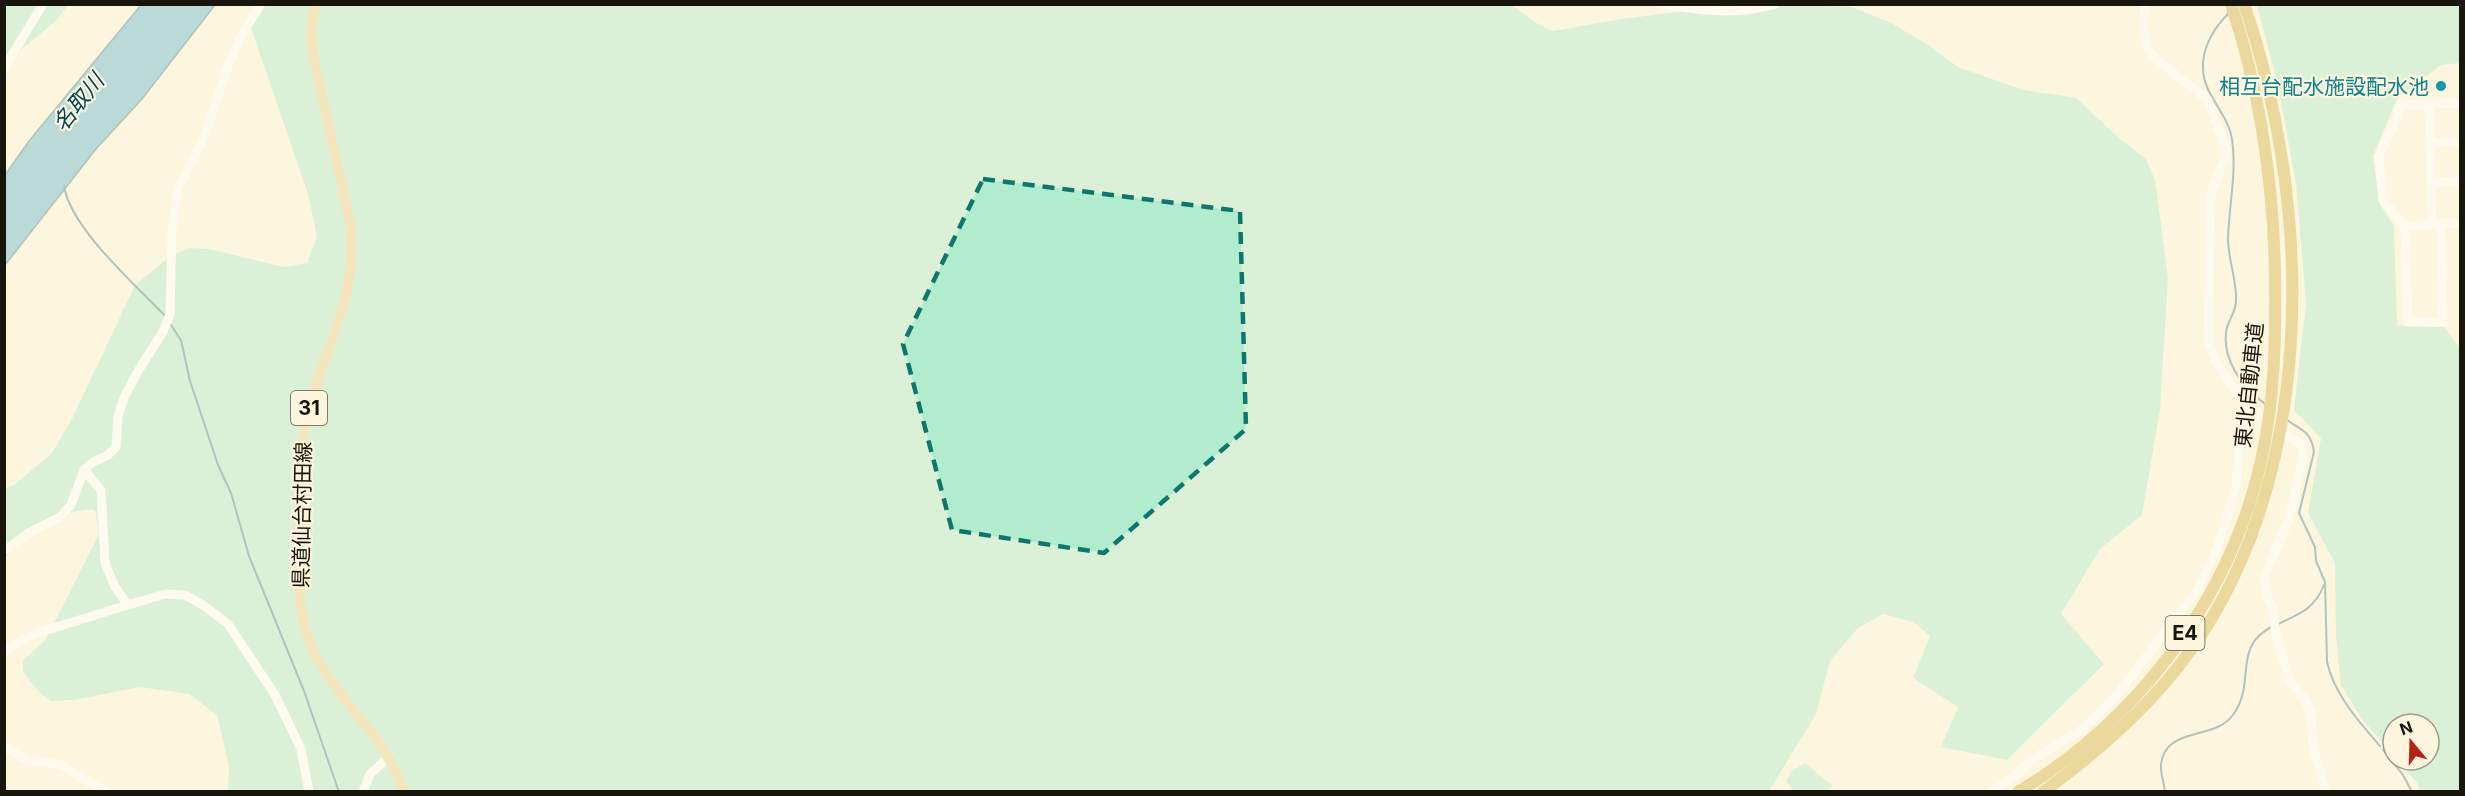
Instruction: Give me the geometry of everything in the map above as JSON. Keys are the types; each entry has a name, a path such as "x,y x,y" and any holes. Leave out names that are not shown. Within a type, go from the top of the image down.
{"highway":[{"name":"東北自動車道","path":"2018,792 2056,768 2117,715 2158,669 2192,623 2217,579 2239,530 2261,461 2272,397 2276,297 2270,177 2252,79 2231,4"},
{"name":"東北自動車道","path":"2043,792 2122,729 2151,700 2180,664 2221,599 2250,536 2271,475 2269,420 2283,406 2291,338 2292,297 2288,227 2276,128 2245,7"}],"main road":[{"name":"県道仙台村田線","path":"315,4 311,31 313,55 350,223 352,244 351,272 344,310 309,409 303,434 299,482 297,579 303,623 325,673 388,757 398,775 403,792"}],"street":[{"path":"4,68 43,4"},
{"path":"4,551 27,534 60,517 71,505 84,470 93,462 108,455 116,447 118,416 124,398 168,319 172,228 176,195 202,142 228,66 243,33 261,4"},
{"path":"1660,4 1726,13 1758,10 1776,4"},
{"path":"2145,4 2143,29 2148,50 2158,61 2208,100 2226,153 2211,194 2208,341 2218,366 2269,420 2300,444 2303,452 2289,519 2264,576 2267,597 2272,608 2276,634 2289,679 2306,702 2311,714 2313,747 2326,792"},
{"path":"2429,104 2431,182 2443,322 2408,322 2405,226 2383,200 2379,156 2401,105 2429,104 2460,103"},
{"path":"2430,143 2460,142"},
{"path":"2431,182 2460,181"},
{"path":"2405,226 2460,224"},
{"path":"1990,792 2013,778 2030,761 2083,729 2110,702 2199,588 2217,548 2235,486 2239,449 2269,420"},
{"path":"84,470 101,490 105,563 115,587 128,605"},
{"path":"4,651 34,634 165,594 185,595 228,624 276,695 301,749 309,792"},
{"path":"4,747 27,760 60,765 107,792"},
{"path":"363,792 370,774 388,757"}],"highlighted area":[{"path":"983,179 1240,211 1246,429 1104,553 952,530 903,344"}],"green space":[{"path":"1510,4 1538,24 1553,31 1708,8 1766,4 1852,7 1891,23 1925,43 1958,67 2023,90 2076,98 2119,138 2146,159 2155,179 2168,278 2160,410 2142,515 2100,549 2061,614 2104,664 2007,760 1941,747 1958,707 1913,678 1930,636 1913,622 1883,614 1858,628 1830,661 1816,714 1769,791 228,791 229,767 217,715 189,694 140,687 74,700 51,701 40,693 23,672 23,661 46,639 99,534 95,510 79,511 60,516 34,530 22,539 5,558 5,489 14,485 52,453 72,419 135,285 169,257 190,248 209,249 284,267 307,263 317,237 308,194 251,28 251,11 258,5"},
{"path":"5,5 68,5 56,21 5,63"},
{"path":"2257,5 2460,5 2460,63 2441,65 2397,99 2373,156 2380,205 2394,225 2397,325 2444,327 2460,348 2460,791 2420,791 2417,783 2407,772 2441,772 2441,712 2381,712 2381,741 2361,718 2341,685 2336,639 2335,563 2308,513 2321,438 2294,410 2306,303 2296,184 2278,85"},
{"path":"1805,763 1833,786 1827,791 1794,791 1786,782 1791,772"}],"water":[{"name":"名取川","path":"141,5 215,5 142,99 96,149 5,265 5,175 29,141"}],"waterway":[{"path":"2230,12 2210,37 2203,60 2204,78 2230,130 2233,151 2228,238 2236,305 2227,327 2226,339 2230,361 2235,371 2248,389 2265,404"},
{"path":"64,186 69,203 91,238 166,317"},
{"path":"169,322 181,340 190,381 218,465 231,493 249,556 304,691 339,792"},
{"path":"2287,420 2301,429 2313,445 2314,452 2299,513 2315,547 2316,561 2325,582 2327,662 2330,674 2341,696 2380,746"},
{"path":"2278,624 2311,605 2324,585"},
{"path":"2165,792 2161,767 2165,752 2181,739 2225,723 2233,715 2240,703 2252,644 2260,634 2273,626"},
{"path":"2401,772 2412,792"}],"place":[{"name":"相互台配水施設配水池","path":"2441,86"}]}
